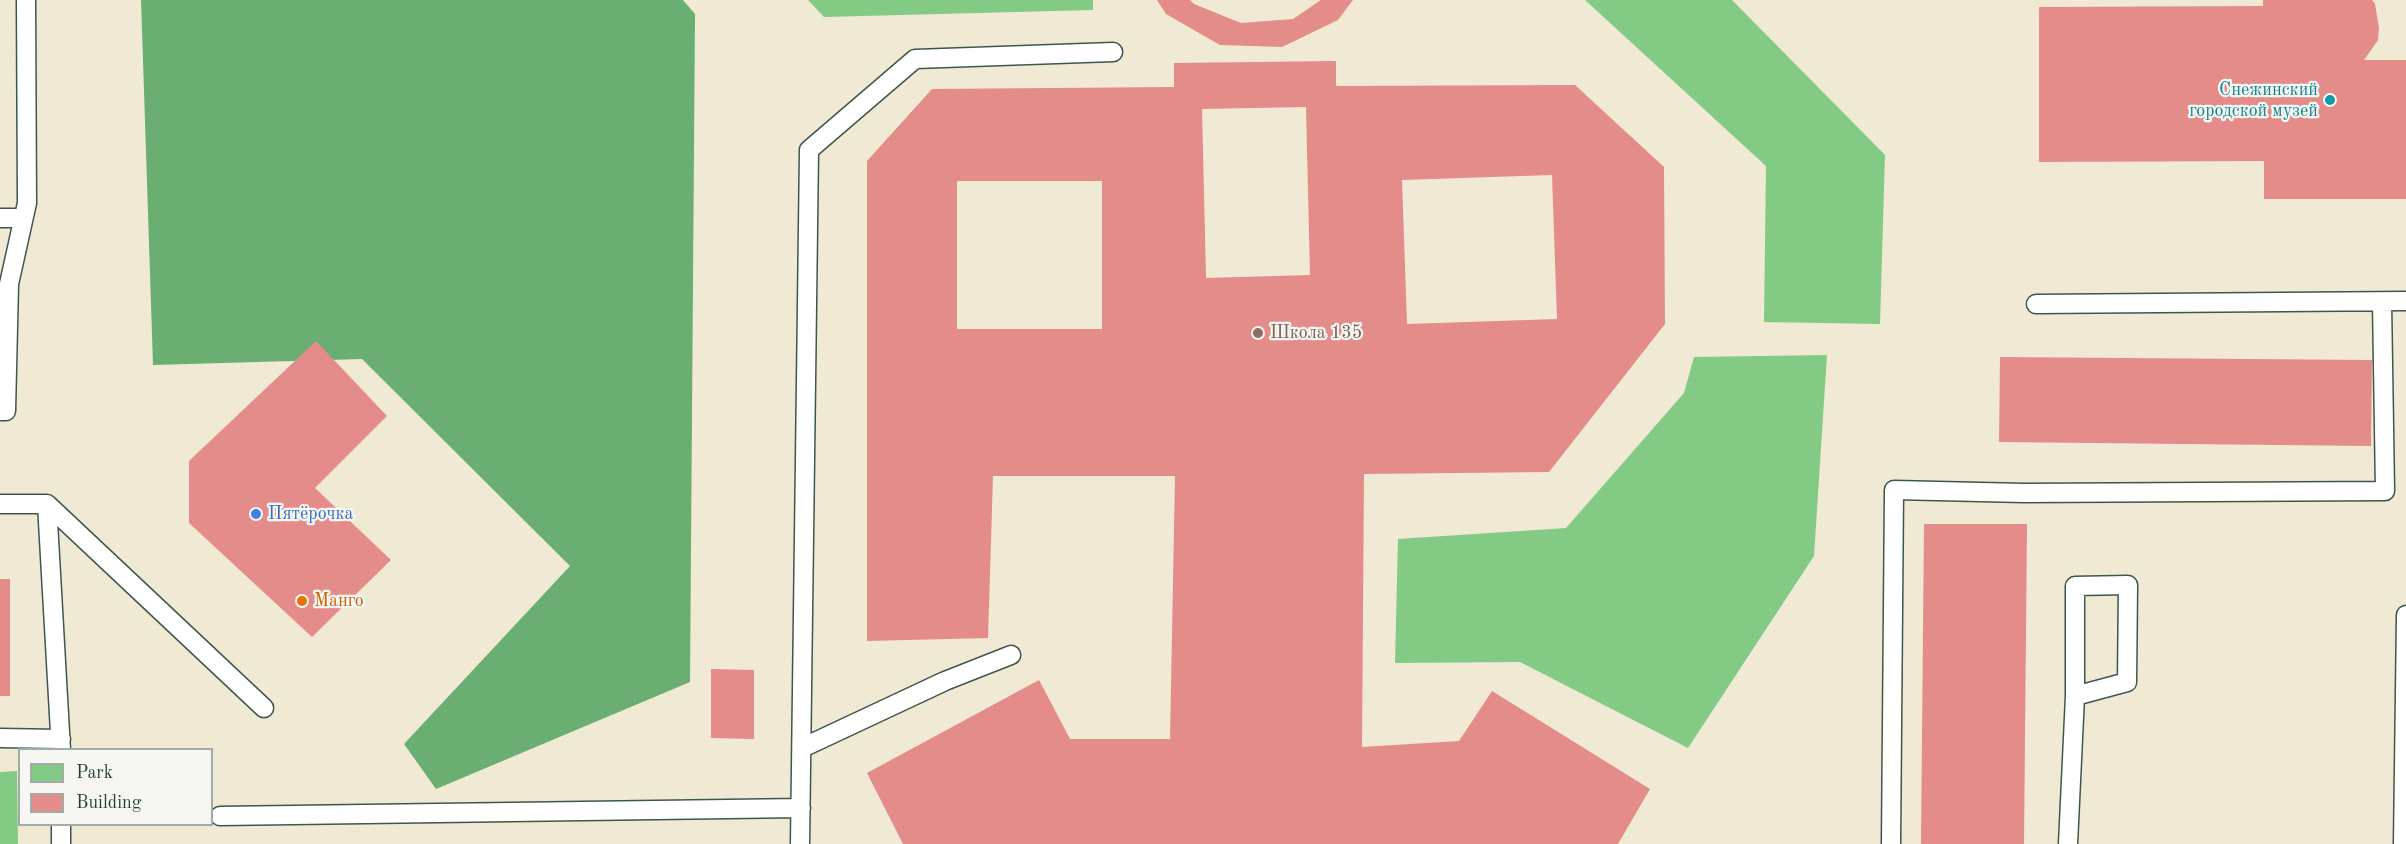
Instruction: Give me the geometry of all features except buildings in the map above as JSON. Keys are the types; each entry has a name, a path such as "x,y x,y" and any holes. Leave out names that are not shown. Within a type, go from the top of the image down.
{"lane":[{"path":"0,411 6,411 9,284 27,203 26,0"},
{"path":"800,844 809,150 915,59 1113,52"},
{"path":"0,218 23,218"},
{"path":"1891,844 1894,490 2024,493 2385,491 2382,302"},
{"path":"2036,304 2406,302"},
{"path":"0,504 47,504 264,708"},
{"path":"0,738 61,744 47,504"},
{"path":"2068,844 2075,696 2075,586 2128,585 2127,682 2075,696"},
{"path":"2403,844 2406,615"},
{"path":"802,748 945,681 1011,656"},
{"path":"220,816 801,808"},
{"path":"61,826 61,844"}],"green space":[{"path":"141,0 683,0 695,14 690,682 436,789 404,744 570,566 362,359 153,365"},
{"path":"808,0 1093,0 1093,10 824,17"},
{"path":"1585,0 1732,0 1885,155 1880,324 1764,322 1766,166"},
{"path":"1827,355 1814,556 1688,748 1520,662 1395,663 1398,539 1566,528 1684,393 1694,357"},
{"path":"17,771 18,844 0,844 0,772"}],"place":[{"name":"Снежинский городской музей","path":"2330,100"},
{"name":"Школа 135","path":"1258,333"},
{"name":"Пятёрочка","path":"256,514"},
{"name":"Манго","path":"302,601"}]}
